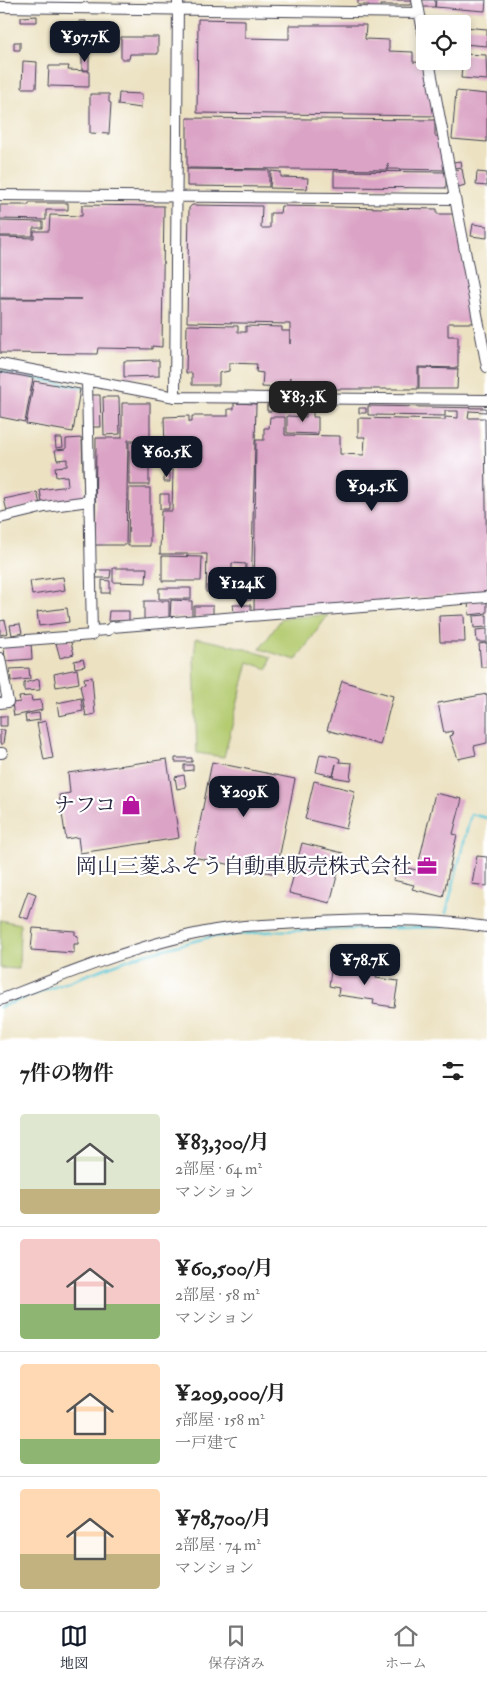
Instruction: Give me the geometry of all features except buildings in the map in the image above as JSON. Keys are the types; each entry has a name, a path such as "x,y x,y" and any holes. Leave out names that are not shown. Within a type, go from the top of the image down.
{"street":[{"path":"0,6 177,4 420,13 417,0"},
{"path":"176,397 177,4"},
{"path":"431,70 487,367"},
{"path":"0,195 455,200"},
{"path":"0,364 176,397 487,400"},
{"path":"0,642 92,635 87,501 86,381"},
{"path":"0,518 45,507 87,501"},
{"path":"92,631 108,630 112,627 487,596"},
{"path":"0,658 8,702 0,703"},
{"path":"0,1000 122,954 176,937 217,928 317,922 412,920 452,922 487,927"}],"green space":[{"path":"328,615 296,660 260,649 282,618"},
{"path":"196,638 239,647 271,657 268,669 248,662 224,757 197,753 194,658"},
{"path":"0,920 20,924 19,969 0,968"}],"waterway":[{"path":"0,371 84,388"},
{"path":"446,913 471,814 487,818"},
{"path":"0,1007 138,956 210,937 277,931 443,927"}],"place":[{"name":"ナフコ","path":"131,805"},
{"name":"岡山三菱ふそう自動車販売株式会社","path":"427,866"}]}
